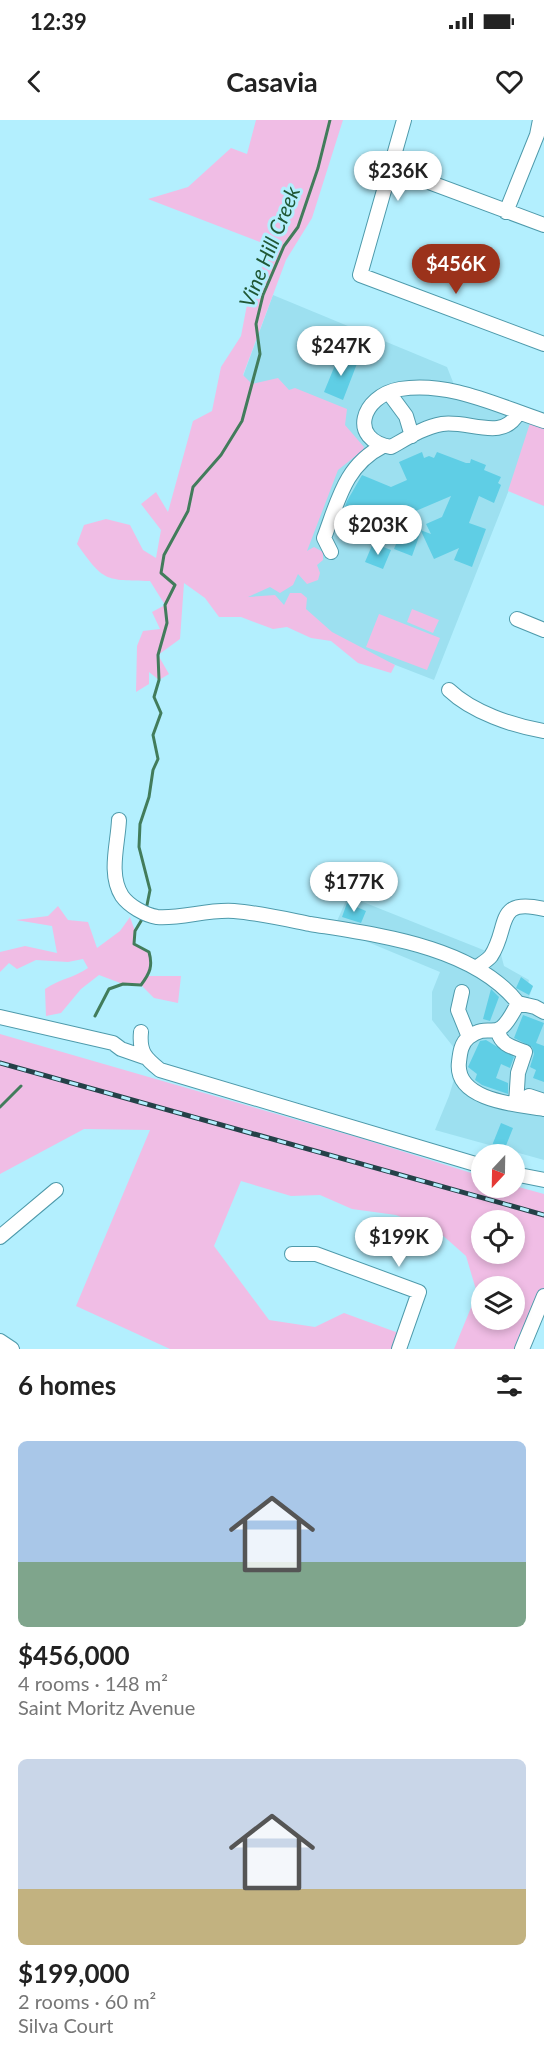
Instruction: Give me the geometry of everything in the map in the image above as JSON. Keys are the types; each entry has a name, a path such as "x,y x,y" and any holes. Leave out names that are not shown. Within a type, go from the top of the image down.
{"street":[{"path":"404,120 360,275 544,344"},
{"path":"506,212 537,135 540,120"},
{"path":"391,168 544,225"},
{"path":"382,446 368,434 365,424 366,412 371,402 389,393 420,388 457,392 544,421"},
{"path":"389,393 406,416 412,436"},
{"path":"331,552 324,538 352,469 365,455 382,446 391,447 443,424 464,424 495,430 506,428 518,413"},
{"path":"517,619 544,630"},
{"path":"449,690 462,702 527,728 544,731"},
{"path":"119,820 118,844 113,858 117,883 123,896 138,910 155,917 233,911 394,938 433,950 476,968 507,990 518,1003 544,1012"},
{"path":"476,968 491,957 507,912 517,906 544,909"},
{"path":"462,992 458,1010 469,1037"},
{"path":"518,1003 507,1026 498,1032 480,1033 469,1037 461,1048 458,1067 464,1083 485,1098 544,1109"},
{"path":"0,1017 112,1043 121,1049 144,1057 160,1070 471,1163"},
{"path":"141,1032 139,1047 144,1057"},
{"path":"498,1032 500,1040 525,1052 518,1073 516,1104"},
{"path":"516,1104 529,1096 544,1101"},
{"path":"525,1176 544,1180"},
{"path":"0,1237 56,1190"},
{"path":"292,1254 315,1254 419,1292 399,1349"},
{"path":"525,1348 544,1296"},
{"path":"0,1341 12,1349"}],"shaded area":[{"path":"256,120 343,120 312,218 286,260 243,375 252,384 278,378 289,390 295,388 347,409 345,425 364,447 338,470 307,551 314,547 323,552 323,560 317,565 320,573 318,580 307,584 298,574 293,585 280,593 270,587 248,597 275,595 284,605 290,593 301,593 307,598 306,609 332,632 395,665 391,673 358,663 331,641 311,638 287,627 273,629 241,617 219,617 205,598 184,583 180,639 158,655 169,674 159,680 149,672 149,684 136,692 137,646 143,631 160,629 152,612 165,605 150,581 114,579 107,576 93,566 77,544 84,525 106,519 130,525 143,550 156,558 161,530 141,504 156,492 168,512 193,421 212,411 221,367 241,336 250,289 273,247 148,199 188,187 231,148 247,154"},
{"path":"273,295 447,367 457,392 532,417 518,467 434,680 169,577"},
{"path":"324,329 332,330 337,338 351,333 360,351 358,355 345,353 339,342 323,346 318,344 315,335"},
{"path":"532,417 544,421 544,506 508,491"},
{"path":"412,609 439,620 433,633 407,622"},
{"path":"379,614 440,638 427,670 366,647"},
{"path":"348,896 486,951 492,945 499,947 504,966 529,980 528,984 533,986 528,1000 544,1007 544,1160 525,1155 525,1144 486,1144 435,1130 458,1066 455,1049 432,1020 432,992 440,972 334,928"},
{"path":"58,906 68,920 88,922 97,948 120,931 130,917 135,931 134,943 149,952 152,964 148,976 181,976 178,1003 154,998 141,985 123,984 99,975 81,989 61,1013 46,1016 45,989 88,968 83,959 68,962 36,960 17,969 9,963 0,972 0,952 25,946 57,953 52,926 16,920 48,916"},
{"path":"0,1034 360,1138 471,1173 471,1198 525,1198 525,1189 544,1194 544,1296 522,1349 454,1349 471,1308 471,1330 525,1330 525,1276 472,1276 466,1256 440,1233 396,1215 352,1209 320,1195 291,1196 241,1181 214,1246 269,1320 315,1327 344,1313 404,1335 399,1349 170,1349 76,1306 150,1130 84,1129 0,1174"}],"building":[{"path":"340,353 358,361 343,400 324,392"},
{"path":"422,452 424,458 429,456 434,458 437,452 466,463 470,463 471,459 486,465 484,470 501,477 498,483 501,485 494,503 479,496 469,523 486,529 472,567 454,560 459,548 434,559 421,531 412,556 394,549 404,524 431,534 426,524 442,517 451,496 404,516 388,510 376,542 338,526 347,501 362,475 391,487 407,480 399,462"},
{"path":"373,543 391,550 383,569 365,562"},
{"path":"347,903 366,911 361,923 342,917"},
{"path":"521,977 533,986 529,995 516,988"},
{"path":"491,989 499,997 490,1021 483,1019"},
{"path":"523,1015 544,1023 536,1043 544,1046 544,1082 533,1078 536,1070 530,1067 534,1054 532,1047 514,1038"},
{"path":"486,1040 514,1057 510,1068 501,1064 496,1078 508,1083 508,1094 482,1085 475,1080 477,1074 468,1067 480,1041"},
{"path":"501,1123 513,1128 507,1144 493,1144"}],"waterway":[{"name":"Vine Hill Creek","path":"146,910 150,890 139,847 140,824 149,797 153,770 158,759 153,735 161,713 154,697 159,680 158,655 167,623 165,605 175,585 161,573 164,555 188,511 193,487 221,455 242,421 260,354 256,324 263,295 284,246 298,227 318,168 330,120"},
{"name":"Vine Hill Creek","path":"95,1016 109,989 123,984 141,985 149,973 151,965 149,952 134,944 135,931 144,916"},
{"path":"0,1107 21,1086"}],"railway":[{"path":"0,1063 544,1215"}]}
